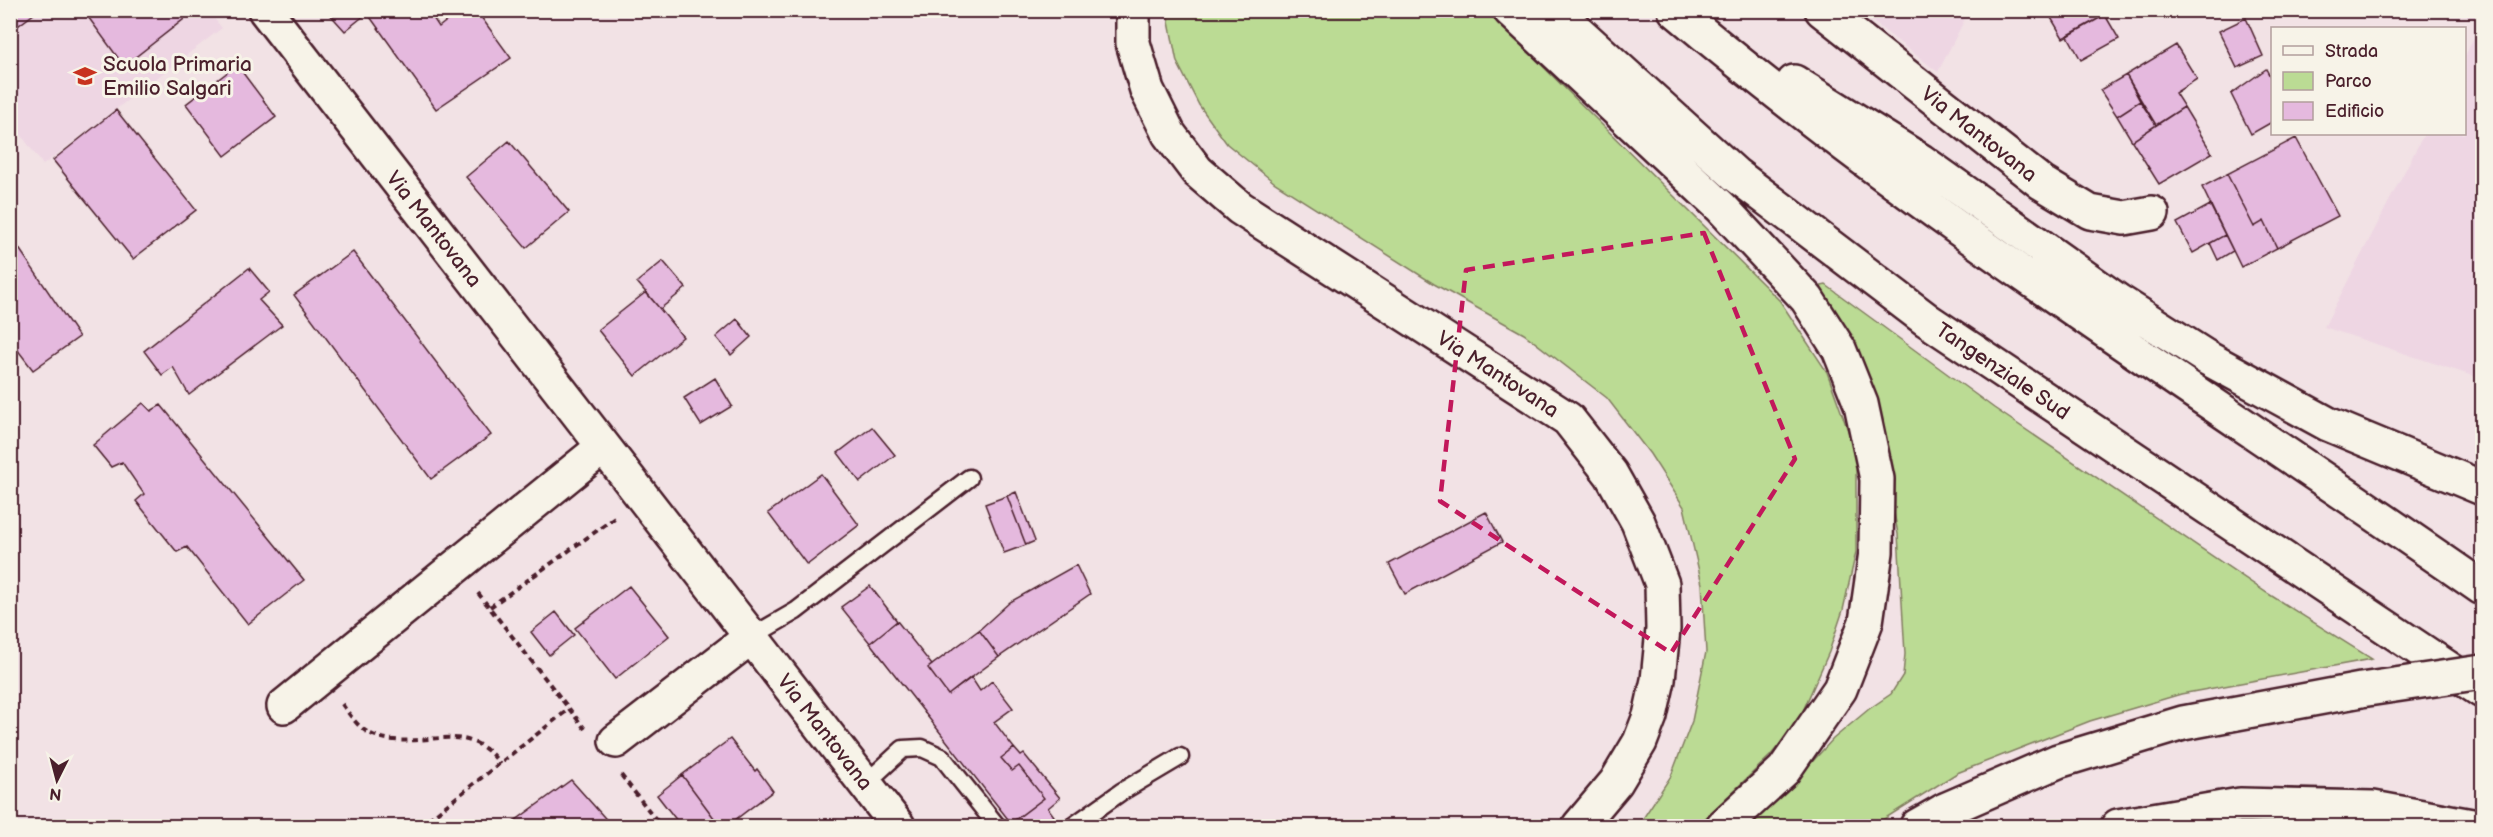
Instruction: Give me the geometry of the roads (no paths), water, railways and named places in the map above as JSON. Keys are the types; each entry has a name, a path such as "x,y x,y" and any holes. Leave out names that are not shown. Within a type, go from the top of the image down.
{"main road":[{"name":"Via Mantovana","path":"265,10 898,826"},
{"name":"Via Mantovana","path":"1133,10 1133,43 1147,90 1168,134 1197,171 1240,208 1568,419 1611,474 1638,522 1662,584 1663,629 1658,680 1650,716 1640,742 1616,782 1579,826"},
{"path":"1510,10 1721,207 1807,299 1839,349 1861,404 1877,479 1876,552 1866,622 1840,689 1784,770 1723,826"},
{"name":"Tangenziale Sud","path":"1554,10 1736,175 1927,320 2482,691"},
{"path":"1677,10 1921,162 2118,301 2209,359 2328,424 2482,488"},
{"path":"1677,10 1757,79 1939,214 2168,376 2482,588"},
{"name":"Via Mantovana","path":"1822,10 2042,183 2090,212 2124,218 2152,213"},
{"path":"284,706 603,447"},
{"path":"608,750 751,637"},
{"path":"1917,826 1945,810 2058,761 2183,723 2361,690 2482,672"},
{"path":"2118,826 2240,805 2373,808 2472,826"}],"lane":[{"path":"751,637 796,611 969,478"},
{"path":"865,784 903,749 922,748 942,757 997,826"},
{"path":"1073,826 1120,792 1179,757"}],"place":[{"name":"Scuola Primaria Emilio Salgari","path":"85,76"}]}
